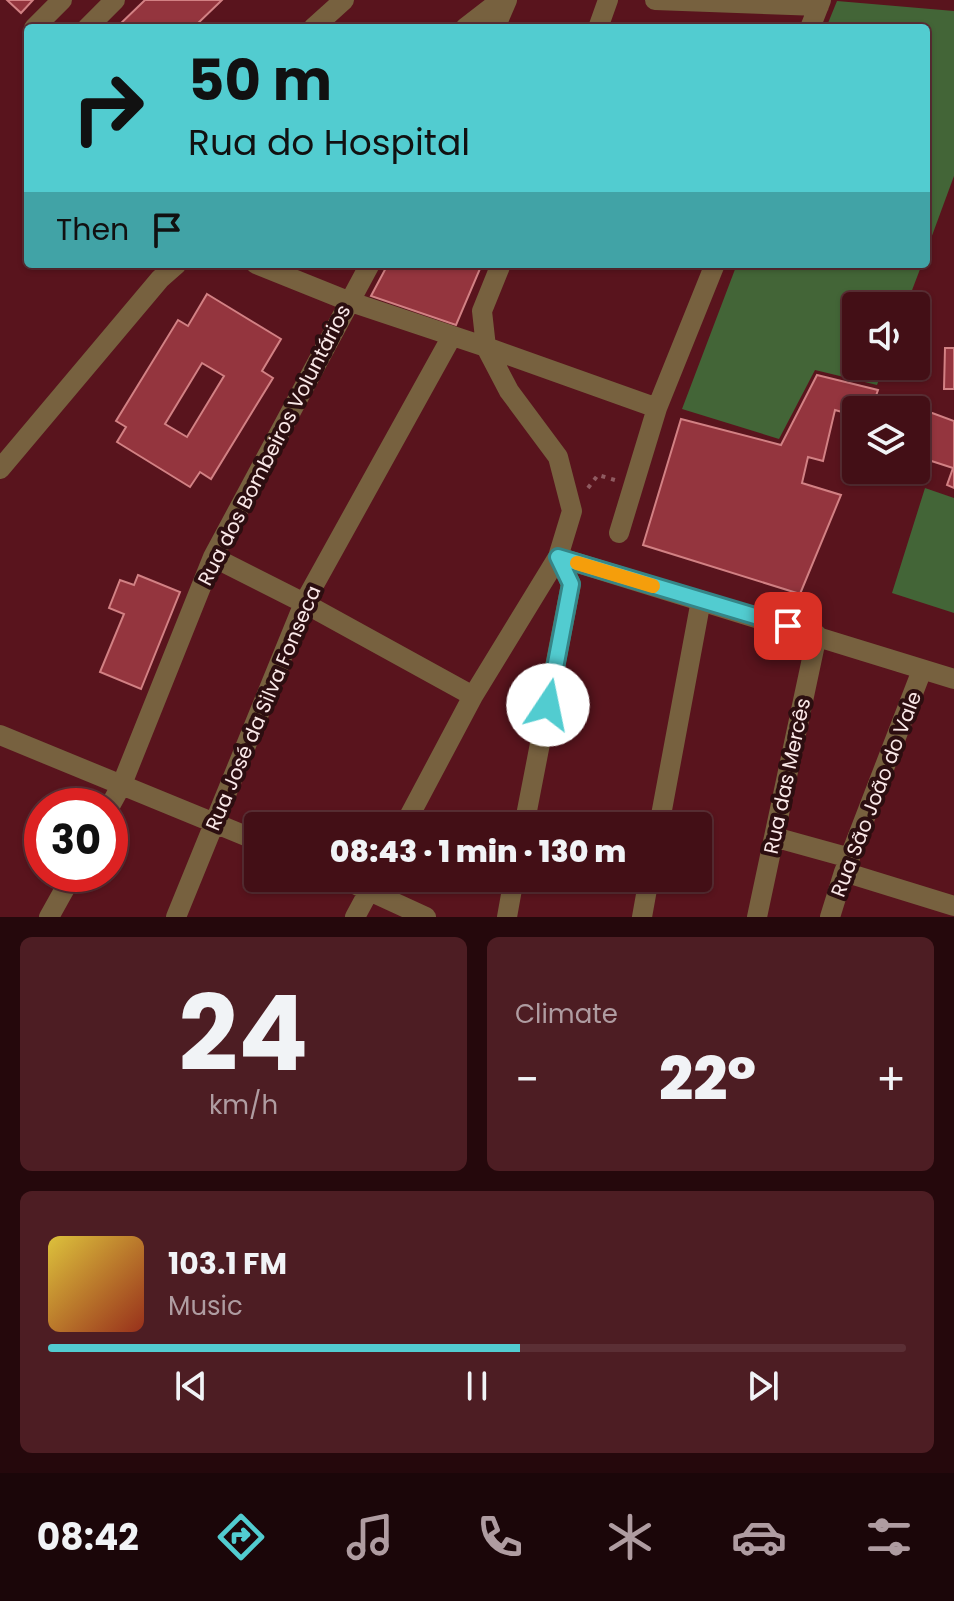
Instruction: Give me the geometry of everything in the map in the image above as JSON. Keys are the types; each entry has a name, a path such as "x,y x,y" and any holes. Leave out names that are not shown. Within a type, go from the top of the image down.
{"street":[{"path":"38,24 62,0"},
{"path":"91,24 115,0"},
{"path":"317,24 344,0"},
{"path":"471,24 504,0"},
{"path":"496,24 504,0"},
{"path":"599,24 608,0"},
{"path":"655,0 820,3 812,24"},
{"path":"0,469 172,268"},
{"path":"266,268 348,301 657,408"},
{"name":"Rua dos Bombeiros Voluntários","path":"120,788 213,557 368,268"},
{"path":"411,812 473,696 558,557 572,511 558,457 509,391 486,347 482,311 499,268"},
{"path":"619,533 657,408 713,268"},
{"name":"Rua José da Silva Fonseca","path":"176,917 304,603 452,336"},
{"path":"213,557 473,696"},
{"path":"558,557 954,679"},
{"path":"527,812 571,584 558,557"},
{"path":"662,812 701,600"},
{"name":"Rua das Mercês","path":"757,917 817,635"},
{"name":"Rua São João do Vale","path":"830,917 922,670"},
{"path":"0,735 244,835"},
{"path":"774,837 951,907"},
{"path":"49,917 63,892"},
{"path":"355,917 369,892"},
{"path":"386,892 426,917"},
{"path":"507,917 511,892"},
{"path":"642,917 646,892"}],"path":[{"path":"572,511 598,475 633,486"}],"green space":[{"path":"837,1 954,11 954,176 930,241 930,24 828,24"},
{"path":"735,268 920,268 911,292 842,292 842,377 815,370 779,439 682,409"},
{"path":"856,380 879,380 877,385"},
{"path":"925,488 954,498 954,613 892,593"}],"building":[{"path":"7,0 33,0 21,13"},
{"path":"145,0 222,0 197,24 120,24"},
{"path":"386,268 480,268 456,325 371,296"},
{"path":"207,294 281,339 262,371 273,378 211,479 200,472 190,487 117,442 126,427 116,421 178,320 188,326","holes":["202,363 224,376 187,437 165,424"]},
{"path":"945,348 954,348 954,389 944,389"},
{"path":"817,375 878,390 876,396 842,396 842,412 835,410 823,461 808,457 802,483 841,495 800,594 643,545 681,419 781,445"},
{"path":"930,412 954,421 954,488 947,485 953,468 930,461"},
{"path":"138,575 180,592 141,689 100,672 124,614 109,608 120,580 134,585"}],"slow traffic":[{"path":"577,563 653,586"}],"route":[{"path":"548,705 571,584 558,557 788,626"}]}
